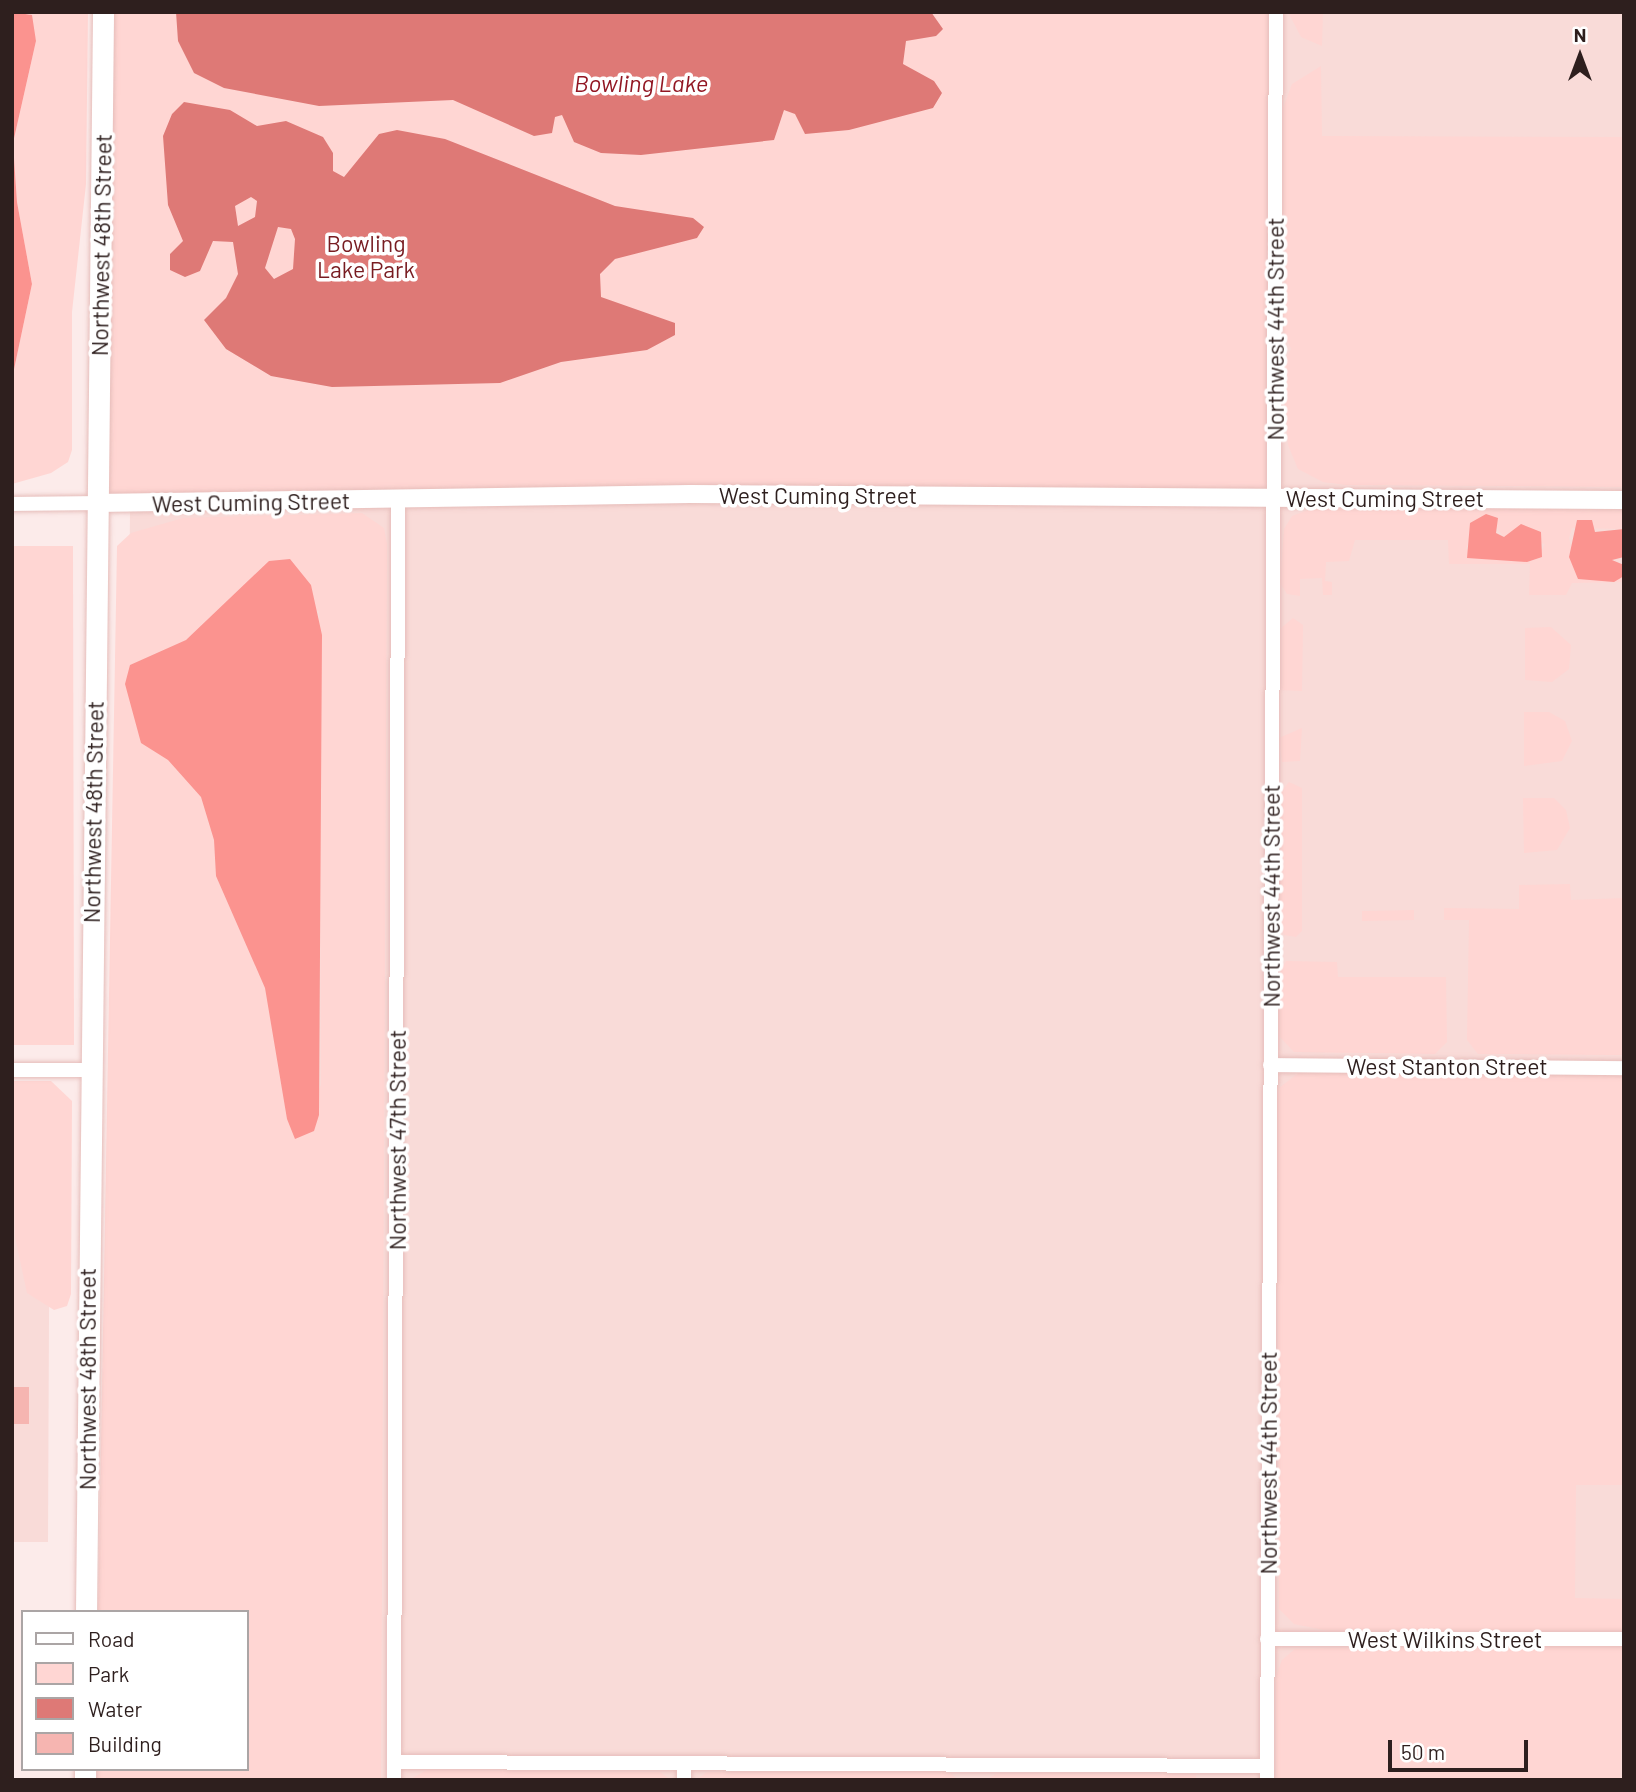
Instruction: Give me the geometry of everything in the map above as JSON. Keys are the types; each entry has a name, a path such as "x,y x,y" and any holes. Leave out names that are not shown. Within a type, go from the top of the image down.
{"main road":[{"name":"Northwest 48th Street","path":"86,1610 89,1070 103,12"}],"street":[{"name":"Northwest 44th Street","path":"1267,1773 1276,12"},
{"name":"West Cuming Street","path":"12,504 690,494 1624,500"},
{"name":"Northwest 47th Street","path":"394,1780 398,500"},
{"name":"West Stanton Street","path":"1269,1065 1624,1068"},
{"path":"12,1070 89,1070"},
{"name":"West Wilkins Street","path":"1267,1639 1624,1639"},
{"path":"394,1762 974,1765 1267,1773"},
{"path":"684,1763 684,1780"},
{"path":"974,1765 974,1780"}],"shaded area":[{"path":"12,12 32,15 36,41 13,143 17,202 32,284 12,379"},
{"path":"135,12 1624,12 1624,1780 117,1780 248,1771 248,1610 119,1610"},
{"path":"1486,514 1498,518 1496,533 1504,537 1521,524 1541,532 1542,557 1527,562 1467,558 1470,523"},
{"path":"1577,520 1592,520 1595,532 1624,529 1624,557 1612,560 1624,565 1624,576 1614,582 1578,579 1569,557"},
{"path":"290,559 311,585 322,635 319,1115 314,1131 295,1139 287,1119 265,988 216,876 214,840 201,797 168,760 141,743 125,684 130,665 186,640 269,561"},
{"path":"12,1096 50,1096 48,1542 12,1542"}],"green space":[{"path":"29,12 88,12 86,184 72,312 72,450 68,462 51,473 12,484 12,379 32,284 17,202 13,143 36,41"},
{"name":"Bowling Lake Park","path":"103,12 1276,12 1274,498 96,503"},
{"path":"1288,12 1323,12 1322,46 1301,37"},
{"path":"1321,66 1322,136 1624,137 1624,487 1346,485 1323,482 1298,469 1288,445 1282,366 1291,349 1282,327 1283,108 1292,84"},
{"path":"1316,507 1624,510 1624,529 1572,528 1569,538 1578,579 1624,576 1624,582 1572,583 1566,595 1529,595 1530,564 1449,564 1448,540 1355,540 1349,561 1326,562 1325,581 1332,582 1332,595 1323,595 1322,578 1300,579 1300,596 1287,594 1280,583 1284,529 1292,516","holes":["1496,527 1504,537 1545,544 1542,550 1466,549 1472,535"]},
{"path":"362,513 384,528 387,544 381,1780 96,1780 97,1771 248,1771 248,1610 98,1610 117,546 131,533 183,518","holes":["319,611 321,1085 296,1139 287,1119 265,988 216,876 214,840 201,797 168,760 141,743 130,665 186,640 218,612"]},
{"path":"12,546 73,546 74,1045 12,1045"},
{"path":"1293,618 1303,625 1302,691 1279,690 1280,629"},
{"path":"1551,627 1571,645 1569,669 1552,682 1525,680 1525,628"},
{"path":"1524,712 1549,712 1565,721 1572,741 1562,761 1524,766"},
{"path":"1302,728 1300,761 1282,762 1279,738"},
{"path":"1289,782 1302,788 1302,931 1296,937 1284,935 1279,923 1280,793"},
{"path":"1523,798 1554,798 1566,810 1570,828 1557,850 1524,853"},
{"path":"1570,884 1571,900 1624,898 1624,1055 1478,1054 1467,1040 1469,920 1444,920 1444,908 1519,909 1519,885"},
{"path":"1414,910 1414,920 1362,921 1362,911"},
{"path":"1286,961 1337,962 1338,977 1446,977 1447,1042 1435,1054 1294,1052 1279,1036 1278,974"},
{"path":"1300,1072 1624,1074 1624,1485 1576,1485 1575,1598 1624,1599 1624,1631 1329,1631 1294,1624 1279,1609 1277,1100 1279,1088"},
{"path":"12,1081 51,1081 72,1101 71,1294 67,1306 54,1310 27,1293 15,1237"},
{"path":"1624,1641 1620,1780 1276,1780 1276,1676 1282,1660 1295,1649"},
{"path":"427,1770 660,1772 671,1780 409,1780"},
{"path":"707,1772 950,1772 958,1780 696,1780"},
{"path":"997,1773 1196,1774 1196,1780 986,1780"}],"water":[{"name":"Bowling Lake","path":"176,12 931,12 943,29 936,36 906,41 903,64 934,81 942,93 933,108 849,130 805,134 795,114 784,110 774,140 641,155 601,153 574,142 562,115 555,117 552,133 534,136 453,100 319,106 224,88 194,73 178,41"},
{"path":"184,102 230,110 257,126 286,121 323,137 333,153 333,171 344,177 379,134 397,130 445,139 615,206 693,218 704,227 697,238 615,259 600,274 601,297 675,323 675,335 647,350 561,362 500,383 332,387 271,376 226,349 204,320 226,298 238,274 233,242 213,241 200,271 185,277 170,270 170,254 183,241 168,205 163,136 172,114","holes":["251,197 257,201 255,217 238,226 235,206","278,227 291,229 295,239 293,269 274,279 265,268"]}],"building":[{"path":"12,1387 29,1387 29,1424 12,1424"}]}
